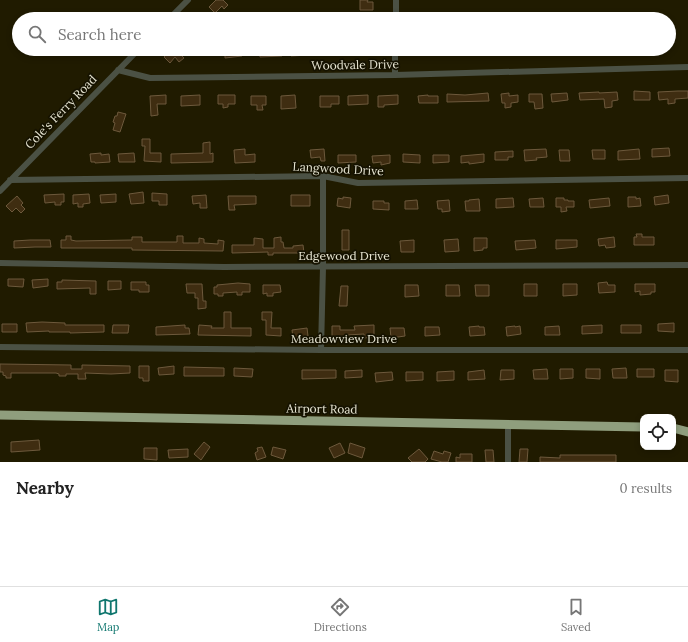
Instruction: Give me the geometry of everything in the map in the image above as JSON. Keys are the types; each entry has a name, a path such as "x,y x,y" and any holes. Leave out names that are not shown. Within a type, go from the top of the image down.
{"highway":[{"name":"Airport Road","path":"0,415 640,427"},
{"path":"676,429 688,432"}],"street":[{"path":"176,12 188,0"},
{"path":"396,0 396,12"},
{"name":"Cole's Ferry Road","path":"0,192 132,56"},
{"path":"395,56 395,75"},
{"name":"Woodvale Drive","path":"118,70 150,78 395,75 688,67"},
{"path":"321,350 323,176"},
{"name":"Langwood Drive","path":"10,180 323,176 358,183 688,178"},
{"name":"Edgewood Drive","path":"0,263 323,268 688,265"},
{"name":"Meadowview Drive","path":"0,347 321,350 688,350"},
{"path":"508,425 508,462"}],"building":[{"path":"216,0 223,0 228,5 224,9 222,6 216,12 209,7"},
{"path":"360,0 368,0 367,2 373,2 373,10 360,10"},
{"path":"182,56 184,58 179,62 175,57 170,63 164,57"},
{"path":"225,56 242,56 225,58"},
{"path":"260,56 282,56 260,57"},
{"path":"634,91 650,92 650,100 634,100"},
{"path":"688,91 688,98 675,99 675,103 668,104 668,99 659,100 658,92"},
{"path":"617,92 618,100 612,101 612,107 605,108 604,99 580,100 579,93"},
{"path":"488,93 489,101 447,102 447,94 465,95"},
{"path":"509,93 509,96 518,95 518,102 511,103 511,107 505,108 505,103 502,103 501,94"},
{"path":"567,93 568,100 552,102 551,94"},
{"path":"529,94 542,94 543,108 535,109 534,102 529,102"},
{"path":"166,95 166,104 157,104 158,115 151,116 150,96"},
{"path":"200,95 200,105 181,106 181,96"},
{"path":"218,95 235,95 235,104 228,104 228,107 223,108 223,104 218,104"},
{"path":"295,95 296,108 281,109 281,96"},
{"path":"368,95 368,104 348,105 348,96"},
{"path":"398,95 398,104 378,107 378,96"},
{"path":"251,96 266,96 266,105 262,105 263,110 257,110 257,105 251,105"},
{"path":"320,96 339,96 339,104 331,104 331,107 320,107"},
{"path":"418,96 438,96 438,103 419,103"},
{"path":"118,112 126,114 120,132 113,130 115,123 113,122"},
{"path":"142,139 150,139 150,153 161,153 161,162 144,161 145,146 142,146"},
{"path":"210,142 210,154 213,153 213,162 171,163 171,154 203,153 203,143"},
{"path":"669,148 670,156 652,157 652,149"},
{"path":"245,149 245,155 255,154 255,162 235,163 234,150"},
{"path":"324,149 325,161 321,161 320,157 311,158 310,150"},
{"path":"546,149 547,157 525,161 524,150"},
{"path":"639,149 640,159 618,160 618,151"},
{"path":"559,150 569,150 570,161 560,161"},
{"path":"592,150 605,150 605,159 593,159"},
{"path":"513,151 513,157 508,157 508,160 495,160 495,152"},
{"path":"101,153 101,155 109,154 110,162 91,162 90,154"},
{"path":"134,153 135,162 119,162 118,154"},
{"path":"403,154 420,155 420,163 403,162"},
{"path":"484,154 484,162 469,164 469,162 461,163 461,156"},
{"path":"338,155 356,155 356,162 338,163"},
{"path":"390,155 390,163 381,165 381,162 373,163 372,156"},
{"path":"433,155 449,155 449,162 433,163"},
{"path":"143,192 144,203 131,204 129,194"},
{"path":"152,193 167,194 167,205 159,205 159,201 152,201"},
{"path":"64,194 64,202 61,202 61,205 55,205 55,202 45,203 44,195"},
{"path":"89,194 90,203 83,204 83,207 78,207 78,203 73,204 73,195"},
{"path":"116,194 116,202 101,203 100,195"},
{"path":"206,195 207,208 200,208 200,203 193,204 192,196"},
{"path":"291,195 310,195 310,206 291,206"},
{"path":"668,195 669,203 655,205 654,197"},
{"path":"17,196 23,203 21,205 25,209 21,213 16,208 12,212 6,206"},
{"path":"228,196 256,196 256,204 234,205 235,210 229,210"},
{"path":"343,197 351,198 350,208 337,206 338,198 343,199"},
{"path":"628,197 636,197 636,199 640,198 641,206 628,207"},
{"path":"513,198 514,207 496,208 496,199"},
{"path":"543,198 544,207 530,207 529,199"},
{"path":"556,198 564,198 564,200 574,201 574,207 566,207 567,211 561,212 561,207 556,207"},
{"path":"609,198 610,206 590,208 589,200"},
{"path":"479,199 480,211 466,211 465,201"},
{"path":"417,200 418,209 405,209 405,201"},
{"path":"449,200 450,211 442,212 442,209 438,209 437,201"},
{"path":"373,201 384,201 384,203 389,203 389,210 373,209"},
{"path":"342,230 349,230 349,250 342,250"},
{"path":"636,234 642,234 642,237 654,237 654,245 634,245 634,237 637,237"},
{"path":"66,236 71,236 71,240 76,241 132,240 132,237 142,237 142,242 177,242 177,236 183,236 183,243 199,243 199,238 204,239 204,243 218,244 218,240 224,241 223,251 132,250 132,248 61,248 61,240 66,240"},
{"path":"281,237 281,242 283,242 284,248 293,248 293,246 303,245 304,253 273,253 273,255 268,255 268,252 232,253 232,245 254,245 254,238 263,239 263,248 274,248 274,238"},
{"path":"614,237 615,247 606,248 605,245 599,246 598,239"},
{"path":"474,238 487,238 487,248 474,251"},
{"path":"458,239 459,251 445,252 444,240"},
{"path":"50,240 51,247 14,248 14,241"},
{"path":"414,240 414,252 401,252 400,241"},
{"path":"535,240 536,248 516,250 515,241"},
{"path":"556,240 577,240 577,247 556,249"},
{"path":"8,279 24,279 23,287 8,286"},
{"path":"48,279 48,286 33,288 32,280"},
{"path":"62,280 96,281 96,294 90,294 90,288 57,289 57,282 62,282"},
{"path":"108,281 121,281 121,289 108,290"},
{"path":"131,282 146,282 146,285 149,285 149,292 131,290"},
{"path":"607,282 608,285 615,285 615,292 599,293 598,283"},
{"path":"238,283 250,284 250,292 242,292 242,295 237,295 237,292 223,293 223,296 214,294 214,287 217,287 217,285"},
{"path":"186,284 202,284 203,301 206,301 206,308 198,309 198,298 195,298 195,293 187,293"},
{"path":"524,284 537,284 537,296 524,296"},
{"path":"563,284 577,284 577,295 563,296"},
{"path":"635,284 655,284 655,292 640,295 640,291 635,292"},
{"path":"263,285 280,285 281,292 273,293 273,296 267,296 267,293 263,294"},
{"path":"405,285 418,285 419,296 405,297"},
{"path":"446,285 459,285 460,296 446,296"},
{"path":"475,285 489,285 489,296 476,296"},
{"path":"341,286 348,286 347,306 339,306"},
{"path":"224,312 231,312 231,328 251,328 251,336 198,335 199,325 212,326 211,328 224,328"},
{"path":"262,312 272,312 271,328 281,328 281,336 266,335 266,320 262,320"},
{"path":"26,323 65,323 65,325 104,325 104,332 27,332"},
{"path":"674,323 674,332 658,331 658,324"},
{"path":"2,324 17,324 17,332 2,332"},
{"path":"113,325 129,325 128,333 112,333"},
{"path":"185,325 185,328 189,328 190,334 156,335 156,327"},
{"path":"374,325 374,337 364,338 364,334 347,335 347,338 332,338 332,326 340,326 340,330 355,330 354,326"},
{"path":"602,325 602,333 582,334 582,326"},
{"path":"621,325 641,325 641,333 621,333"},
{"path":"520,326 521,334 507,336 506,327"},
{"path":"559,326 560,335 545,335 545,327"},
{"path":"425,327 439,327 440,335 425,336"},
{"path":"469,327 484,327 485,335 470,336"},
{"path":"307,328 308,336 293,338 292,330"},
{"path":"390,328 404,328 405,336 391,338"},
{"path":"0,364 71,365 71,369 82,369 82,365 130,366 130,373 85,373 86,379 78,379 78,374 66,374 66,376 59,376 59,374 56,373 11,373 11,378 6,378 6,376 3,375 3,372 0,372"},
{"path":"139,366 149,366 149,381 143,381 143,378 139,378"},
{"path":"174,366 174,374 159,375 158,368"},
{"path":"184,367 224,368 224,376 184,376"},
{"path":"234,368 253,369 252,377 234,376"},
{"path":"626,368 627,378 613,378 612,369"},
{"path":"547,369 548,379 534,379 533,370"},
{"path":"560,369 573,369 573,378 560,379"},
{"path":"586,369 600,369 600,379 586,378"},
{"path":"637,369 654,369 654,377 637,377"},
{"path":"302,370 336,370 336,378 302,379"},
{"path":"362,370 362,377 345,378 345,371"},
{"path":"484,370 485,379 468,380 468,372"},
{"path":"501,370 514,370 514,379 500,380"},
{"path":"665,370 678,370 678,382 665,381"},
{"path":"454,371 454,380 437,381 437,372"},
{"path":"392,372 393,380 376,382 375,373"},
{"path":"406,372 423,372 423,380 406,381"},
{"path":"39,440 40,450 11,452 11,442"},
{"path":"204,442 210,447 201,460 194,454"},
{"path":"340,443 345,453 334,458 329,448"},
{"path":"350,443 365,448 362,458 348,453"},
{"path":"262,447 266,457 257,460 255,453 258,451 257,448"},
{"path":"273,447 286,450 283,459 271,455"},
{"path":"144,448 157,448 157,460 144,459"},
{"path":"188,449 188,457 169,458 168,450"},
{"path":"419,449 428,459 425,462 412,462 408,458"},
{"path":"520,449 528,449 527,462 519,462"},
{"path":"485,450 493,450 494,462 486,462"},
{"path":"434,451 443,454 444,451 451,453 448,462 431,459"},
{"path":"460,454 472,454 472,462 456,462 456,457 460,458"},
{"path":"560,455 616,455 616,462 540,462 540,457 560,458"}]}
